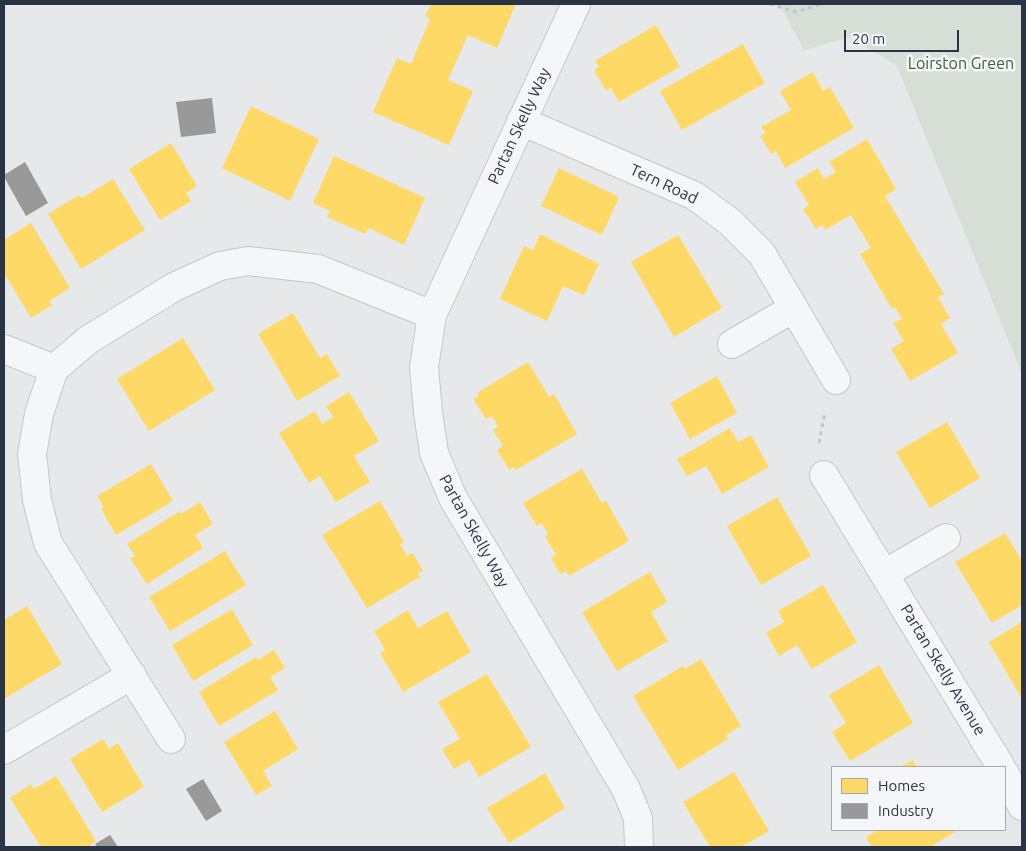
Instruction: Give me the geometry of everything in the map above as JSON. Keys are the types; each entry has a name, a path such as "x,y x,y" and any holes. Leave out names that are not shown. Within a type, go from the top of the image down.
{"street":[{"name":"Partan Skelly Way","path":"576,4 432,315 424,367 434,453 452,498 626,789 638,818 639,847"},
{"name":"Tern Road","path":"521,122 695,196 730,222 762,254 836,380"},
{"path":"171,739 48,543 37,500 32,454 38,414 54,369 88,340 174,287 220,266 248,261 318,269 432,315"},
{"path":"732,344 794,308"},
{"path":"4,349 54,369"},
{"name":"Partan Skelly Avenue","path":"824,475 1000,766"},
{"path":"884,574 946,538"},
{"path":"4,750 132,675"},
{"path":"1006,776 1022,806"}],"path":[{"path":"770,4 796,12 822,4"},
{"path":"824,475 818,449 826,403 836,380"}],"green space":[{"name":"Loirston Green","path":"779,4 1022,4 1022,374 897,66 850,37 804,50"}],"building: Homes":[{"path":"431,4 516,4 497,48 468,35 448,80 473,91 449,145 373,112 397,58 411,64 430,19 425,16"},
{"path":"656,25 680,67 619,102 611,88 606,91 594,70 599,67 595,61"},
{"path":"743,44 765,83 682,130 660,91"},
{"path":"813,72 823,91 830,87 854,128 785,168 776,151 771,154 760,136 766,133 761,127 791,110 780,91"},
{"path":"251,106 319,139 290,201 222,168"},
{"path":"867,139 896,189 885,196 944,294 938,297 950,318 941,324 958,353 910,381 891,349 904,341 893,323 902,319 895,307 892,309 860,254 871,248 851,215 825,230 822,225 816,229 803,209 809,205 795,182 818,168 824,179 836,172 829,162"},
{"path":"171,143 197,186 186,193 191,201 160,220 129,169"},
{"path":"334,156 425,198 404,245 369,228 365,234 327,217 330,211 313,203"},
{"path":"559,168 619,197 602,235 541,206"},
{"path":"113,179 145,230 81,269 48,214 79,195 82,198"},
{"path":"31,223 70,288 49,301 52,305 31,318 4,273 4,240"},
{"path":"540,234 599,264 584,295 563,286 547,321 500,299 524,246 533,250"},
{"path":"678,235 722,308 674,337 631,262"},
{"path":"293,313 320,358 327,354 340,376 297,401 258,334"},
{"path":"183,338 215,390 149,431 117,379"},
{"path":"528,362 549,397 554,394 577,434 516,470 514,467 509,470 497,450 503,446 493,430 498,427 492,416 486,419 473,399 479,396 477,393"},
{"path":"717,376 737,413 690,439 670,403"},
{"path":"349,392 379,441 354,456 370,482 336,502 320,476 309,483 279,433 315,411 322,424 333,417 326,406"},
{"path":"947,422 980,478 930,508 896,452"},
{"path":"730,428 738,442 751,435 769,467 722,494 706,466 687,476 677,459"},
{"path":"151,464 173,501 116,535 101,509 104,507 97,496"},
{"path":"582,469 602,503 606,501 629,541 569,576 566,571 560,574 551,558 556,555 545,536 548,534 542,523 537,526 523,503"},
{"path":"777,497 811,556 761,585 727,526"},
{"path":"380,501 404,542 400,544 407,556 413,553 423,571 418,574 420,577 367,608 322,535"},
{"path":"200,502 213,524 195,535 203,548 147,584 130,558 135,556 127,544 180,511 181,514"},
{"path":"1005,533 1022,561 1022,605 992,623 955,562"},
{"path":"225,551 246,585 170,631 149,597"},
{"path":"650,572 667,602 651,612 668,641 617,671 582,612"},
{"path":"823,585 857,642 812,669 797,645 779,656 766,633 784,622 778,611"},
{"path":"27,606 62,664 4,699 4,620"},
{"path":"232,609 253,645 193,681 172,645"},
{"path":"408,610 418,628 447,611 471,652 403,692 380,653 385,650 374,631"},
{"path":"1022,622 1022,699 989,642"},
{"path":"274,650 285,668 270,677 278,690 219,726 199,692 256,657 258,660"},
{"path":"701,659 741,726 726,735 728,739 678,770 633,696 683,666 685,669"},
{"path":"879,665 913,723 850,761 832,732 846,723 829,695"},
{"path":"487,674 531,747 479,777 469,760 454,769 442,749 460,739 438,702"},
{"path":"275,711 298,749 263,771 272,786 256,795 224,742"},
{"path":"103,739 109,749 118,743 144,787 102,812 70,759"},
{"path":"913,760 916,766 902,766"},
{"path":"734,772 769,831 741,847 710,847 683,802"},
{"path":"545,773 565,808 509,843 487,808"},
{"path":"56,776 96,841 87,847 41,847 10,798 31,784 34,789"},
{"path":"876,831 955,832 930,847 872,847 866,837"}],"building: Industry":[{"path":"212,98 216,133 181,137 176,102"},
{"path":"25,162 48,203 26,216 4,177 4,175"},
{"path":"203,779 222,811 206,821 186,789"},
{"path":"110,835 118,847 97,847 95,844"}]}
